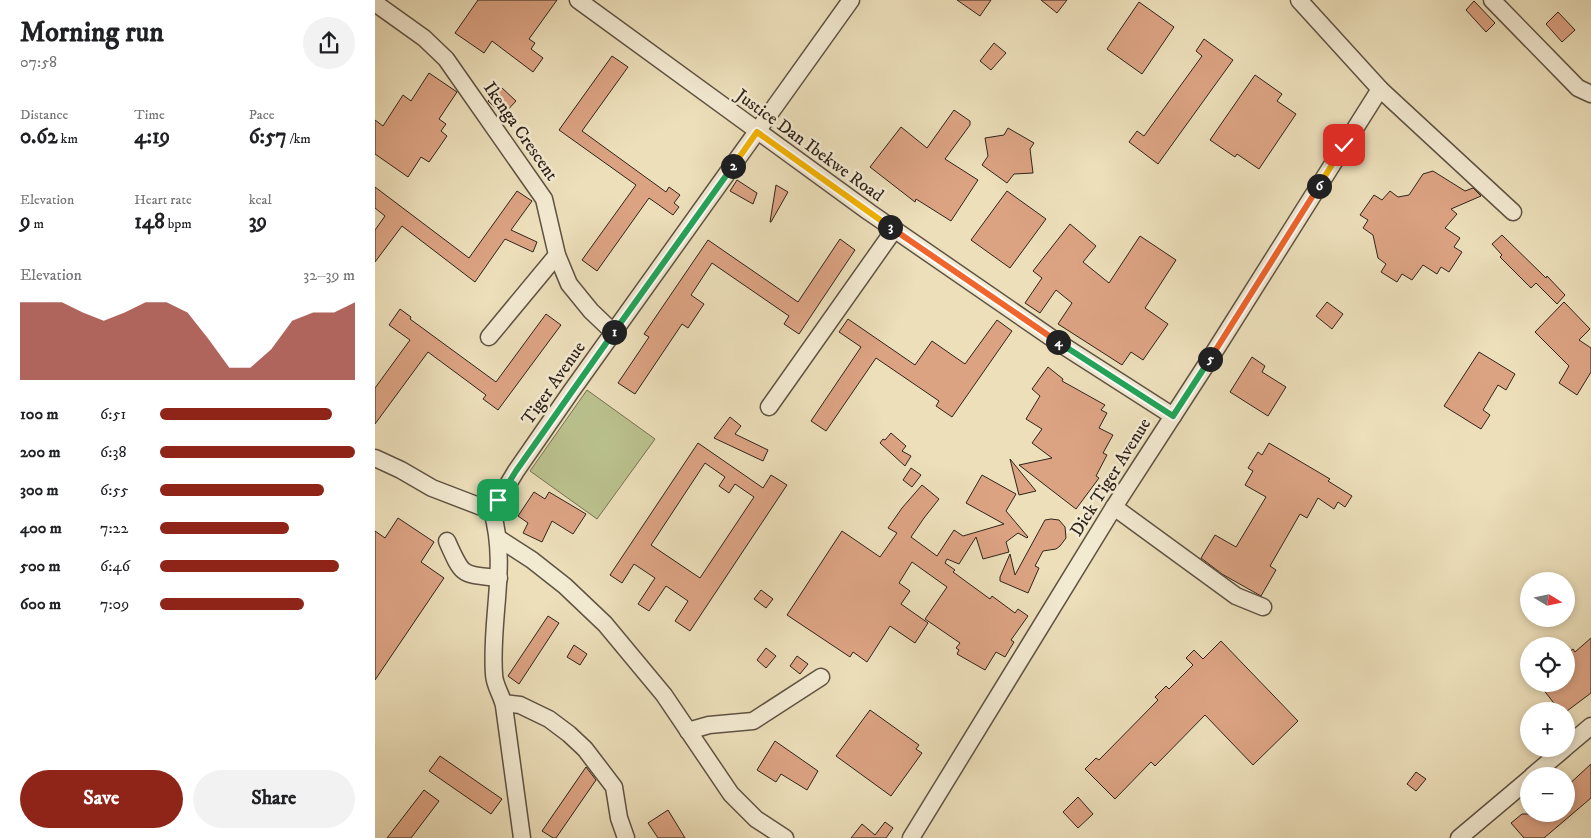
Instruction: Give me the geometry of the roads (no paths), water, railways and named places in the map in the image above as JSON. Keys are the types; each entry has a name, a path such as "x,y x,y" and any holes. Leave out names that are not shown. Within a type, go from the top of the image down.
{"street":[{"name":"Justice Dan Ibekwe Road","path":"578,0 894,230 1056,341 1173,416"},
{"name":"Tiger Avenue","path":"492,511 516,471 613,332 851,0"},
{"path":"1299,0 1380,89 1513,212"},
{"path":"1492,0 1578,88 1591,94"},
{"name":"Ikenga Crescent","path":"375,2 424,38 445,59 544,198 557,255 573,291 613,332"},
{"name":"Dick Tiger Avenue","path":"911,838 1114,508 1380,89"},
{"path":"769,407 894,230"},
{"path":"489,337 557,255"},
{"path":"375,458 432,488 492,511 497,527 499,578 494,625 494,675 504,703 523,838"},
{"path":"1114,508 1236,596 1263,607"},
{"path":"498,538 532,560 565,586 605,624 664,694 731,794 756,819 785,838"},
{"path":"447,542 457,564 465,573 499,578"},
{"path":"688,731 716,724 753,721 821,677"},
{"path":"504,703 520,705 536,712 569,734 585,749 614,787 619,818 626,838"},
{"path":"1575,740 1591,726"},
{"path":"1543,767 1554,757"},
{"path":"1459,838 1520,787"}]}
